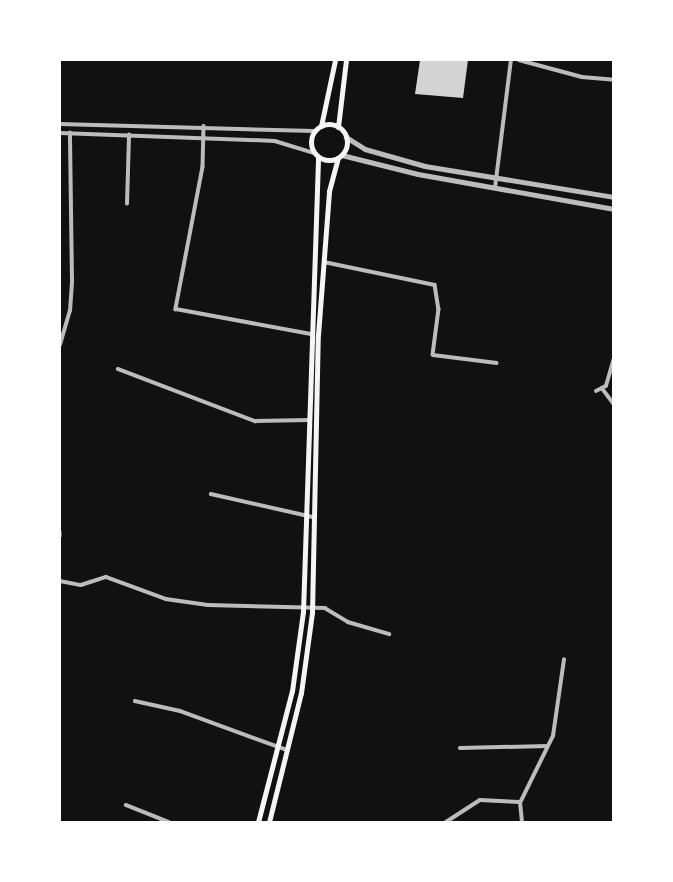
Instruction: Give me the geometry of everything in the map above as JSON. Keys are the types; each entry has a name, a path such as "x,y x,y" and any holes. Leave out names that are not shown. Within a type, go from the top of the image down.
{"main road":[{"path":"321,126 335,60"},
{"path":"269,822 301,693 312,606 314,420 318,335 329,191 346,137 338,127 346,60"},
{"path":"258,822 292,691 303,607 316,155 310,142 314,131 321,126 338,127"},
{"path":"316,155 340,157"}],"street":[{"path":"495,188 511,60"},
{"path":"519,60 582,77 614,80"},
{"path":"60,124 314,131"},
{"path":"204,126 203,167 176,309 318,335"},
{"path":"60,133 204,136 275,141 316,155"},
{"path":"60,345 71,291 70,133"},
{"path":"127,204 129,135"},
{"path":"346,137 382,155 614,197"},
{"path":"340,157 614,209"},
{"path":"324,262 435,285 439,309 433,355 497,363"},
{"path":"596,391 602,388 611,375 614,358"},
{"path":"118,369 255,421 314,420"},
{"path":"602,388 614,404"},
{"path":"211,494 313,517"},
{"path":"60,581 81,585 106,577 166,599 208,605 312,606 389,634"},
{"path":"522,822 520,803 553,736 565,660"},
{"path":"135,701 180,711 286,750"},
{"path":"460,748 547,746"},
{"path":"446,822 480,800 520,803"},
{"path":"126,805 169,822"}],"building":[{"path":"420,60 468,60 463,98 415,94"}]}
